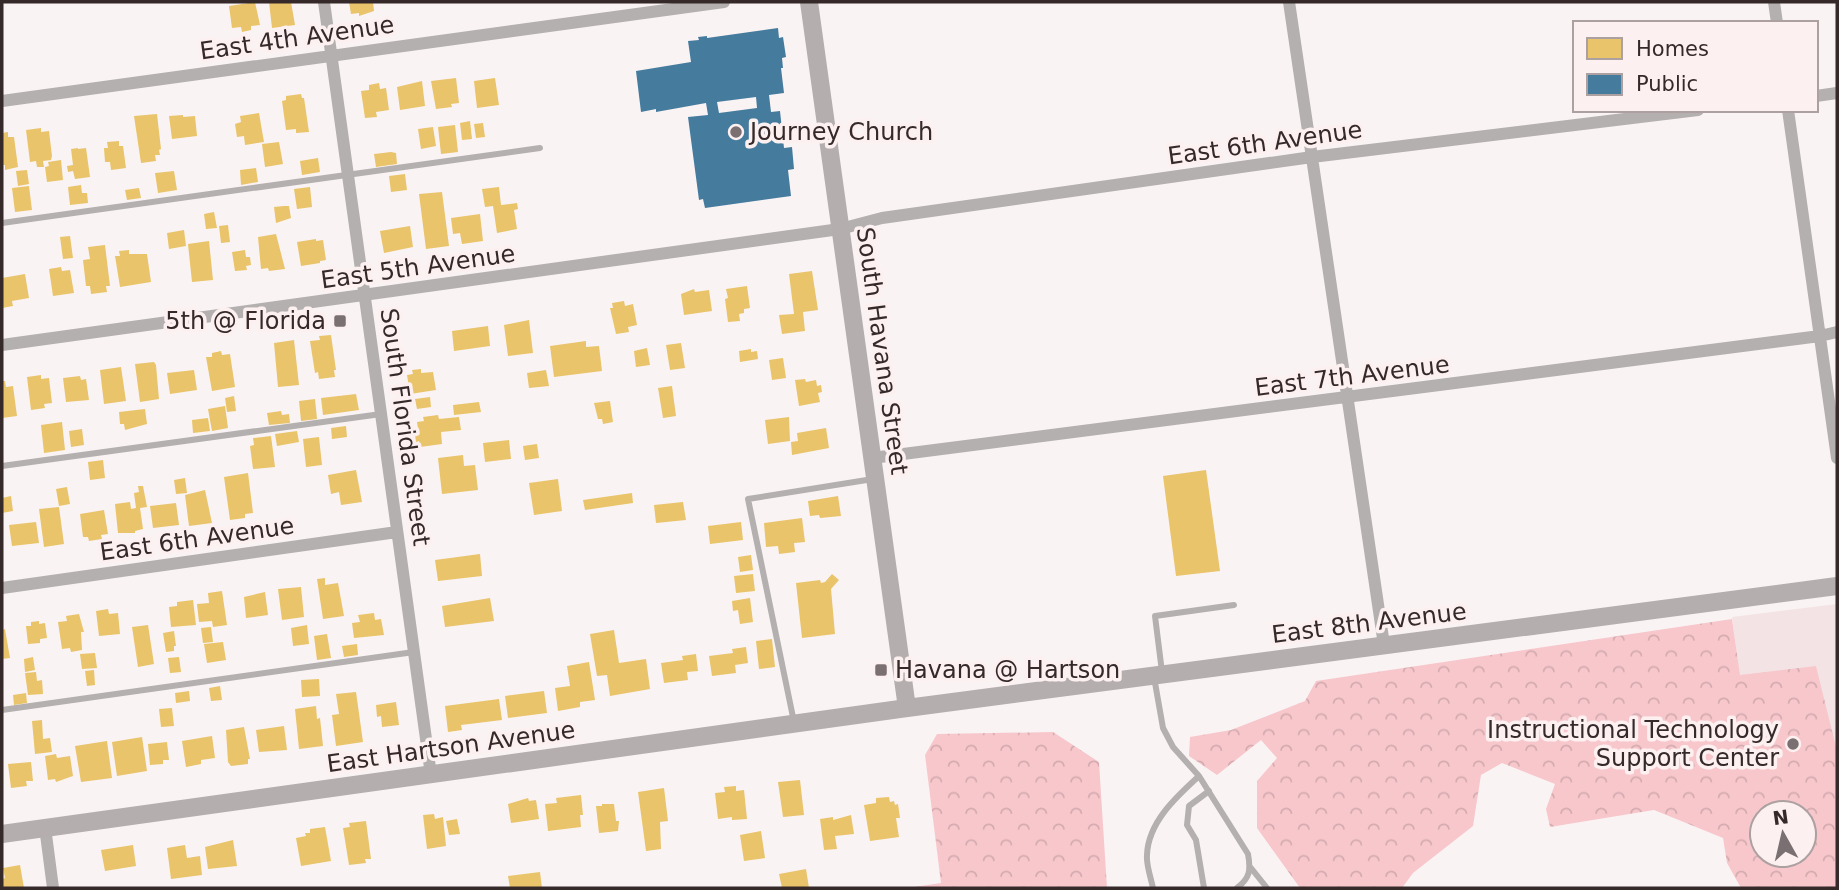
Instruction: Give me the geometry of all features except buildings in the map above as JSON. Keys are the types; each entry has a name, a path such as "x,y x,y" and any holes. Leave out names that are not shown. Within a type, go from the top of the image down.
{"street":[{"name":"South Florida Street","path":"324,2 431,775"},
{"name":"East 4th Avenue","path":"2,101 724,2"},
{"name":"South Havana Street","path":"809,2 907,708"},
{"path":"1289,2 1384,646"},
{"path":"1774,2 1777,21"},
{"path":"1818,96 1837,93"},
{"name":"East 6th Avenue","path":"840,229 882,218 1312,157 1682,112"},
{"path":"1788,112 1837,458"},
{"name":"East 5th Avenue","path":"2,345 840,229"},
{"name":"East 7th Avenue","path":"873,458 1347,399 1837,332"},
{"name":"East 6th Avenue","path":"2,588 397,532"},
{"name":"East 8th Avenue","path":"907,708 1837,586"},
{"name":"East Hartson Avenue","path":"2,834 907,708"},
{"path":"46,828 53,888"}],"lane":[{"path":"2,223 540,148"},
{"path":"2,466 382,414"},
{"path":"794,724 748,499 875,478"},
{"path":"1234,606 1155,616 1163,728 1173,747 1209,791 1248,854 1251,868 1266,888"},
{"path":"2,710 414,652"},
{"path":"1153,888 1147,855 1151,835 1170,803 1199,776"},
{"path":"1204,888 1196,840 1187,825 1189,806 1209,791"},
{"path":"1237,888 1247,880 1251,868"}],"shaded area":[{"name":"Instructional Technology Support Center","path":"1837,604 1837,867 1818,860 1818,799 1756,799 1732,617"}],"green space":[{"path":"1732,619 1740,675 1816,666 1837,751 1837,888 1741,888 1727,863 1723,838 1654,810 1550,827 1546,809 1555,784 1502,763 1481,775 1473,826 1413,873 1402,888 1300,888 1257,828 1257,781 1277,758 1261,740 1217,775 1189,756 1190,737 1231,730 1305,701 1316,681"},
{"path":"1053,732 1099,762 1107,888 907,888 941,883 925,755 937,734"}],"place":[{"name":"Journey Church","path":"736,132"},
{"name":"5th @ Florida","path":"340,321"},
{"name":"Havana @ Hartson","path":"881,670"},
{"name":"Instructional Technology Support Center","path":"1793,744"}]}
